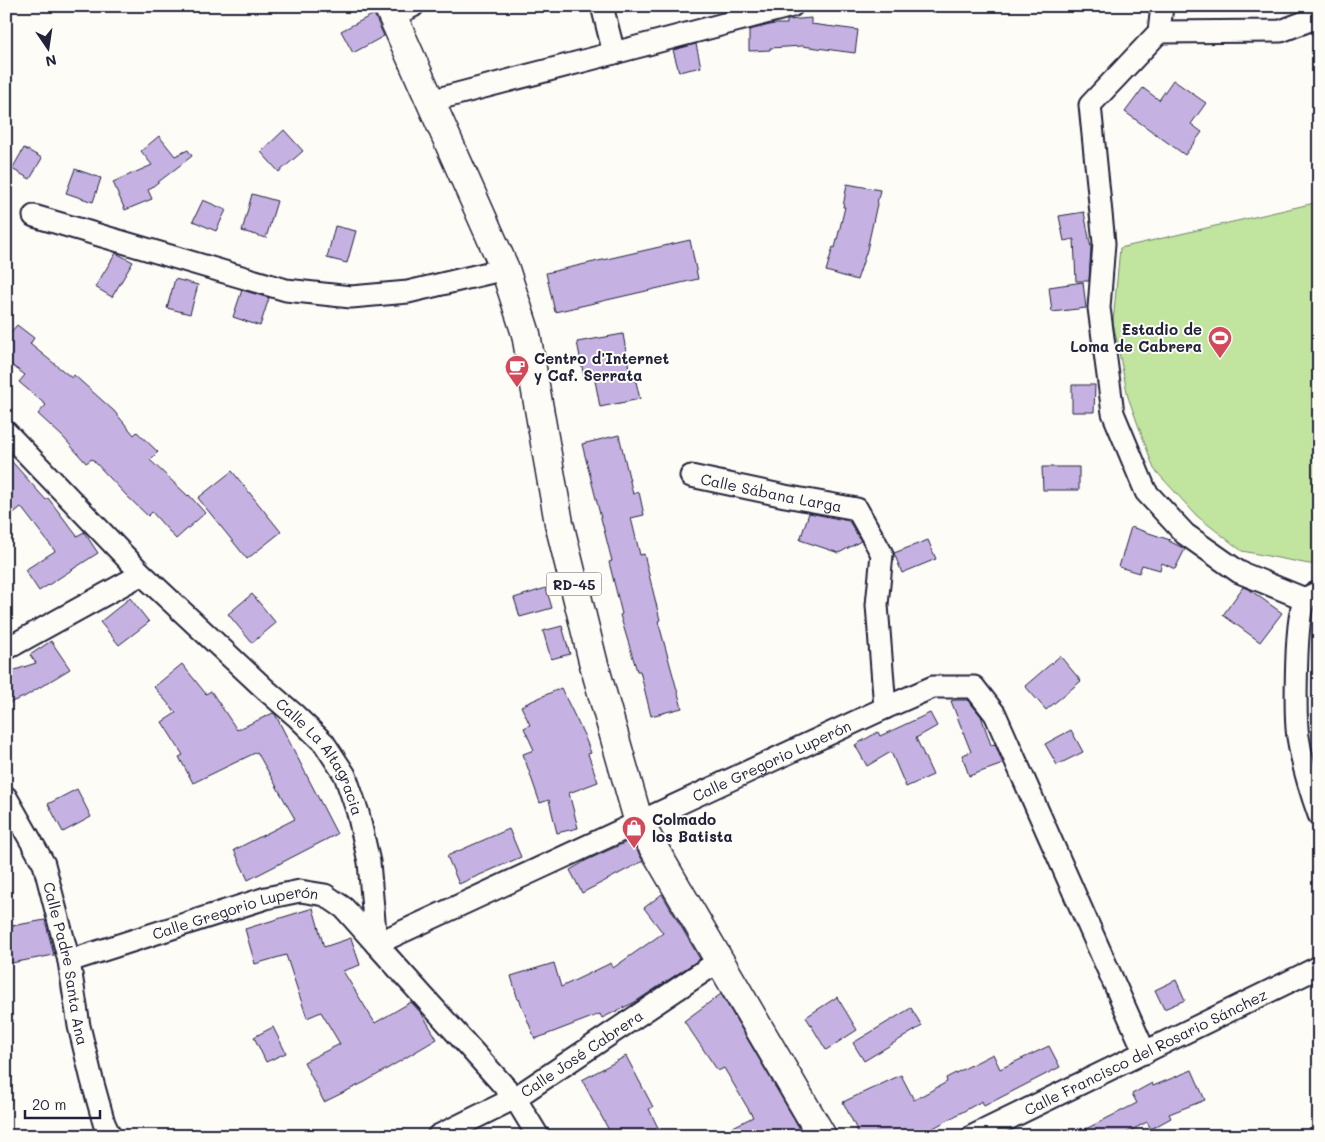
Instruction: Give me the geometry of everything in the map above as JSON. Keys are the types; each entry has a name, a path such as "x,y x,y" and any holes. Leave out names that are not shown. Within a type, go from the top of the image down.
{"main road":[{"name":"RD-45","path":"398,9 430,101 505,269 526,334 559,523 593,661 639,822 822,1136"}],"street":[{"path":"602,6 614,53"},
{"path":"430,101 792,6"},
{"path":"1162,6 1159,32 1090,105 1104,243 1099,308 1113,413 1146,492 1185,534 1239,572 1312,595 1300,612 1297,657 1298,736 1319,815"},
{"path":"1159,32 1281,31 1310,20 1319,14"},
{"path":"34,216 286,290 351,297 408,292 505,269"},
{"name":"Calle La Altagracia","path":"6,432 142,574 324,743 345,775 358,813 368,862 376,944"},
{"name":"Calle Sábana Larga","path":"691,476 857,509 882,554 877,605 885,708"},
{"path":"6,649 142,574"},
{"name":"Calle Gregorio Luperón","path":"69,961 266,898 300,891 325,895 332,899 344,908 376,944 933,687 974,687 995,714 1144,1052"},
{"name":"Calle Padre Santa Ana","path":"6,798 44,864 69,961 79,1026 94,1089 110,1136"},
{"path":"376,944 515,1098 538,1136"},
{"name":"Calle José Cabrera","path":"438,1136 515,1098 719,961"},
{"name":"Calle Francisco del Rosario Sánchez","path":"973,1136 1319,967"}],"green space":[{"name":"Estadio de Loma de Cabrera","path":"1319,202 1319,564 1309,564 1242,551 1197,516 1154,469 1128,397 1113,322 1120,248"}],"building":[{"path":"374,14 384,36 353,53 341,31"},
{"path":"811,18 811,24 858,30 855,53 802,46 749,51 749,30 774,24 787,24 787,20"},
{"path":"696,44 701,67 679,72 673,50"},
{"path":"1173,80 1206,103 1191,124 1202,132 1185,155 1125,112 1143,88 1159,100"},
{"path":"284,130 303,151 279,172 261,152"},
{"path":"159,136 175,156 188,150 192,156 148,190 152,199 125,210 113,182 152,165 141,151"},
{"path":"24,148 42,158 30,179 12,169"},
{"path":"75,169 101,178 93,202 66,193"},
{"path":"847,184 880,190 867,250 857,280 826,271 833,247 835,248 845,207 843,207"},
{"path":"252,194 277,201 266,238 242,231"},
{"path":"203,200 226,210 216,231 193,221"},
{"path":"1084,212 1091,248 1089,281 1076,281 1074,239 1064,241 1059,216"},
{"path":"335,226 356,231 347,263 327,258"},
{"path":"690,240 698,279 555,312 546,273"},
{"path":"116,253 133,262 112,297 95,287"},
{"path":"175,279 198,285 190,314 167,308"},
{"path":"1083,282 1086,308 1052,312 1049,287"},
{"path":"242,290 269,298 260,326 233,317"},
{"path":"17,325 34,338 30,344 72,378 74,375 114,411 134,435 137,432 158,452 150,460 189,495 205,513 176,539 152,512 148,516 92,459 86,463 63,437 38,414 46,405 19,382 25,375 6,361 6,338"},
{"path":"623,334 630,374 634,373 640,399 600,407 594,375 584,377 577,342"},
{"path":"1072,385 1095,385 1094,412 1072,412"},
{"path":"619,435 633,494 639,492 644,515 631,518 640,555 644,554 660,620 658,621 682,708 651,716 640,671 637,671 620,615 622,614 609,562 612,561 582,444"},
{"path":"6,455 46,500 48,498 77,536 84,532 98,553 39,591 25,570 55,551 21,507 6,519"},
{"path":"1042,467 1079,467 1079,490 1043,490"},
{"path":"232,471 281,532 247,559 198,498"},
{"path":"809,513 849,521 861,541 839,553 800,540"},
{"path":"1131,527 1170,540 1185,549 1175,569 1162,563 1160,570 1142,565 1139,573 1119,567"},
{"path":"928,540 936,559 902,573 894,553"},
{"path":"1243,587 1282,613 1260,642 1223,615"},
{"path":"546,588 552,608 520,617 514,598"},
{"path":"252,594 276,623 252,643 228,614"},
{"path":"130,598 149,622 119,645 100,622"},
{"path":"562,626 570,654 551,659 543,631"},
{"path":"51,641 70,669 24,697 6,704 6,673 36,663 30,655"},
{"path":"1060,656 1081,681 1046,710 1025,686"},
{"path":"182,664 206,694 211,691 237,730 273,713 275,714 337,834 248,880 234,850 295,819 257,752 193,783 179,757 183,755 162,722 176,713 154,687"},
{"path":"561,688 584,735 591,753 588,754 598,782 569,793 578,828 557,833 549,800 540,803 523,754 534,750 524,728 530,725 521,706"},
{"path":"968,700 981,716 991,745 995,744 1003,764 969,776 962,755 971,752 951,701"},
{"path":"930,713 937,726 916,738 933,775 906,787 891,752 867,766 855,745 878,732 880,736"},
{"path":"1071,730 1083,752 1057,765 1045,744"},
{"path":"77,789 91,817 63,832 48,804"},
{"path":"509,829 521,857 459,884 447,856"},
{"path":"631,840 643,861 582,893 570,870"},
{"path":"662,894 700,959 635,1002 602,1018 600,1014 535,1039 518,1000 511,976 554,963 561,987 611,963 613,968 663,933 644,908"},
{"path":"313,908 324,947 351,938 360,965 343,971 375,1023 411,1002 422,1014 437,1039 365,1082 324,1102 304,1062 340,1044 321,1012 307,1018 286,955 255,964 245,929"},
{"path":"45,920 54,955 6,964 6,927"},
{"path":"1176,980 1185,1000 1164,1009 1155,990"},
{"path":"721,994 804,1136 715,1136 753,1117 724,1068 718,1071 684,1021"},
{"path":"837,997 857,1030 826,1050 806,1017"},
{"path":"911,1008 922,1026 864,1061 853,1043"},
{"path":"273,1027 286,1053 266,1062 254,1037"},
{"path":"1049,1046 1060,1067 984,1106 982,1101 919,1136 860,1136 843,1102 901,1075 914,1100 947,1082 946,1078 993,1054 1000,1069"},
{"path":"626,1056 653,1107 649,1109 662,1136 612,1136 582,1080"},
{"path":"1192,1070 1205,1100 1169,1114 1171,1118 1151,1129 1147,1122 1120,1136 1072,1136 1137,1103 1132,1094 1152,1083 1153,1086"}],"place":[{"name":"Estadio de Loma de Cabrera","path":"1220,359"},
{"name":"Centro d'Internet y Caf. Serrata","path":"517,388"},
{"name":"Colmado los Batista","path":"634,849"}]}
